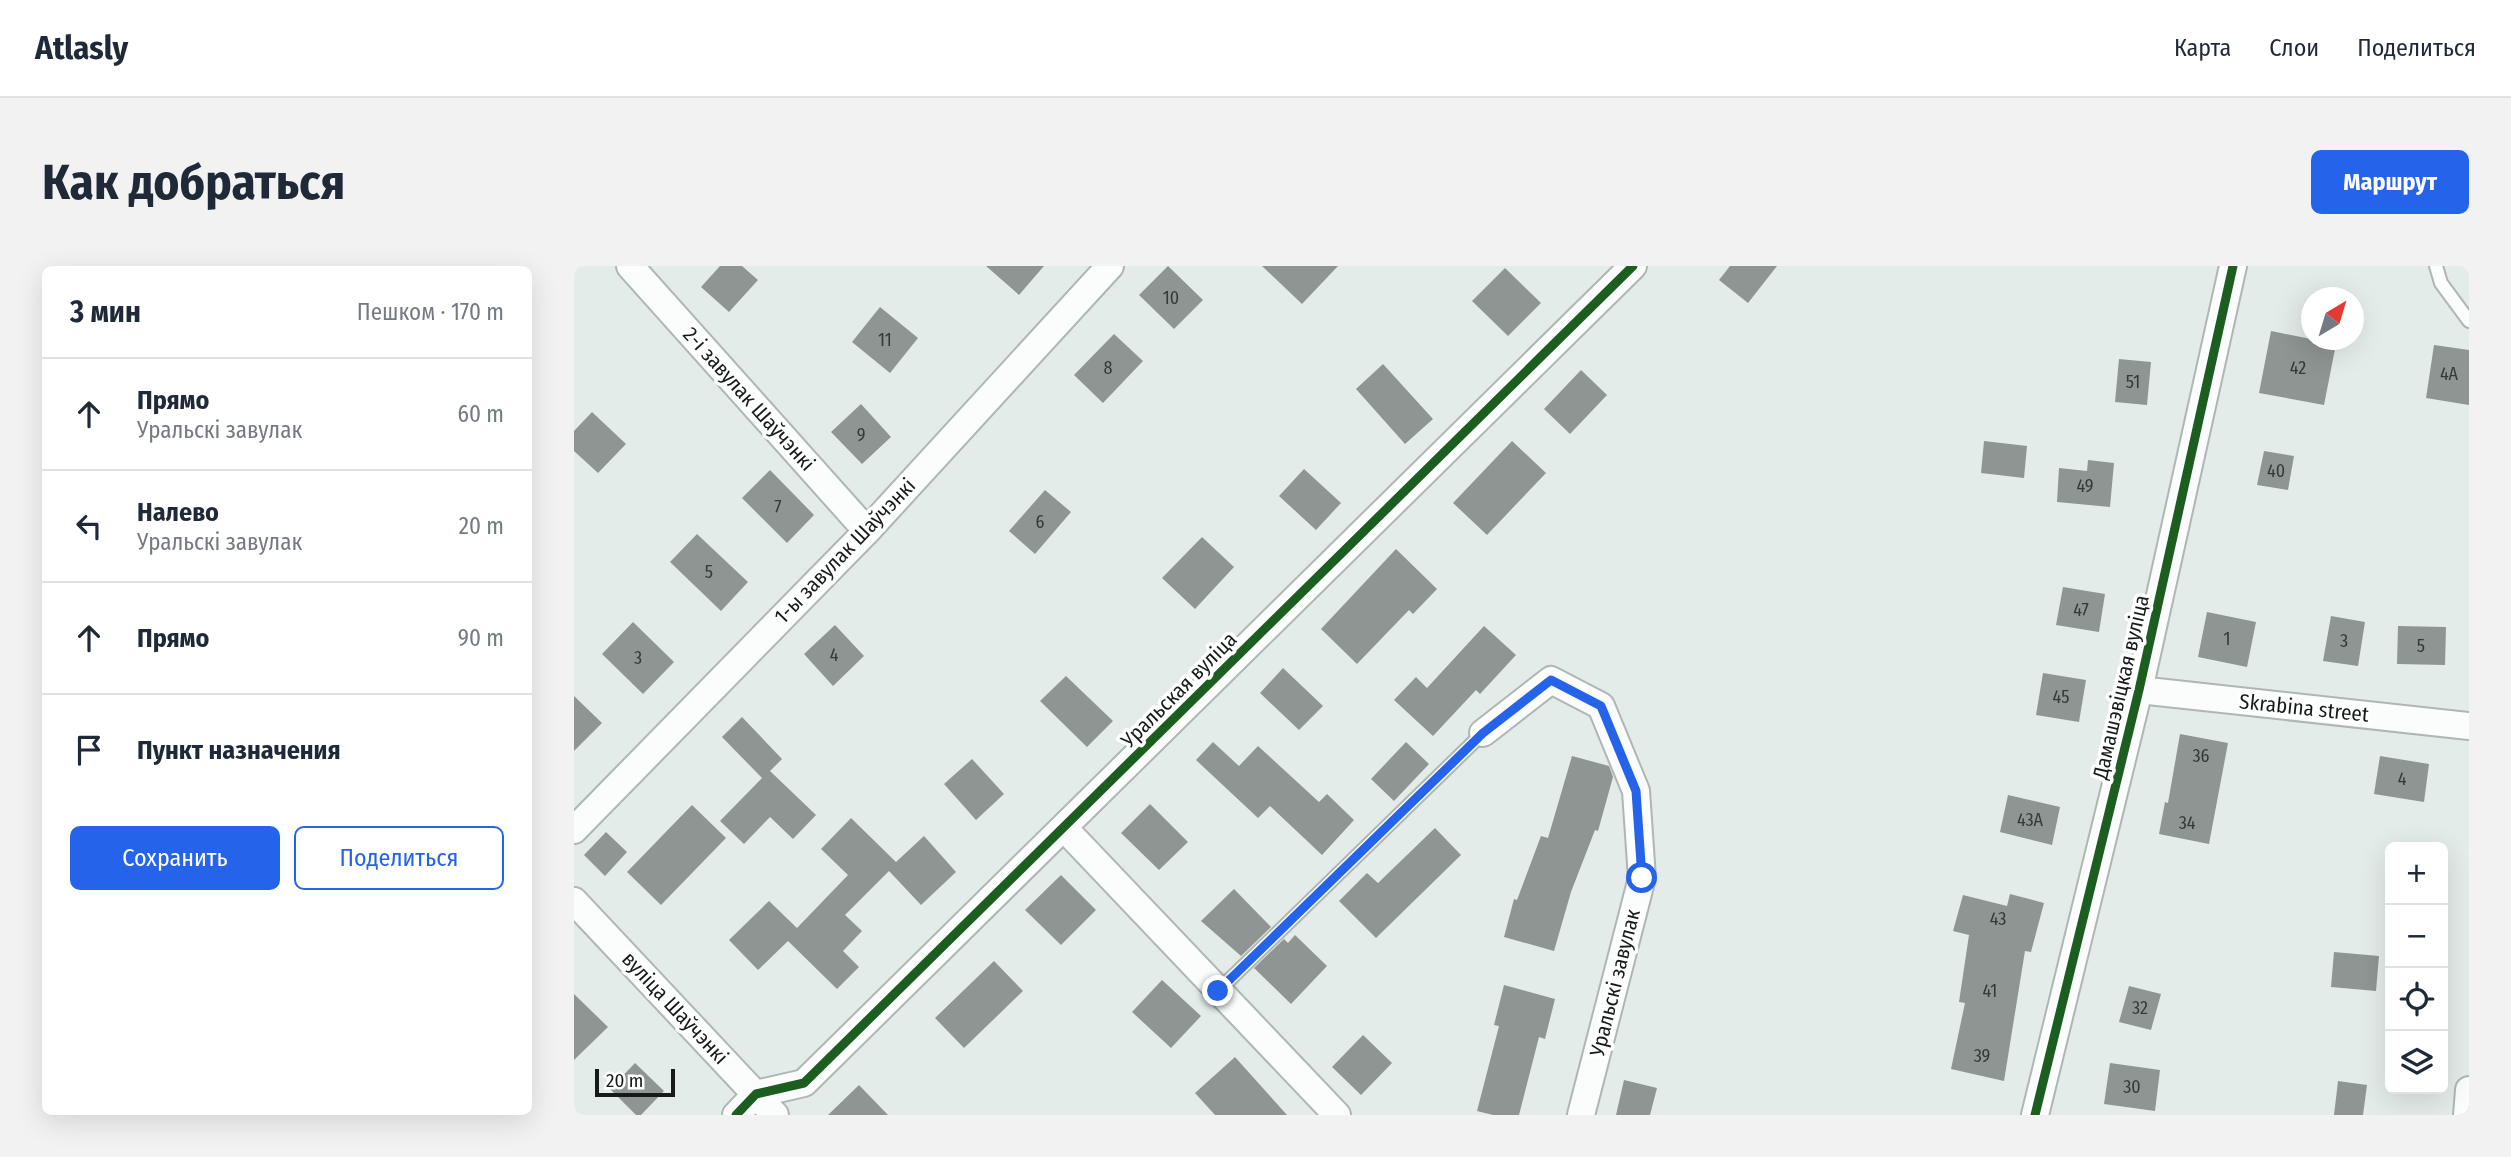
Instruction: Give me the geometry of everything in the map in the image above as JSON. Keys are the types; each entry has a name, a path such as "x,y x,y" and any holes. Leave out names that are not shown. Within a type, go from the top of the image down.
{"street":[{"name":"2-і завулак Шаўчэнкі","path":"630,266 867,531"},
{"name":"1-ы завулак Шаўчэнкі","path":"574,830 867,531 1110,266"},
{"name":"Уральская вуліца","path":"756,1094 804,1083 1633,266"},
{"name":"Дамашэвіцкая вуліца","path":"2035,1115 2139,690 2233,266"},
{"name":"Уральскі завулак","path":"1483,733 1551,680 1601,706 1636,791 1642,878 1580,1115"},
{"name":"Skrabina street","path":"2139,690 2469,726"},
{"path":"1064,828 1337,1115"},
{"name":"вуліца Шаўчэнкі","path":"574,901 775,1115"},
{"path":"2467,1115 2469,1090"},
{"path":"736,1115 756,1094"}],"lane":[{"path":"2437,266 2441,282 2469,321"},
{"path":"1218,991 1483,733"}],"building":[{"path":"720,266 742,266 758,280 729,312 701,287"},
{"path":"986,266 1044,266 1019,295"},
{"path":"1168,266 1203,300 1174,329 1139,295"},
{"path":"1262,266 1338,266 1302,304"},
{"path":"1730,266 1777,266 1748,303 1719,280"},
{"path":"1505,268 1541,303 1508,336 1472,301"},
{"path":"880,307 918,338 890,373 852,342"},
{"path":"2271,331 2301,337 2301,350 2335,350 2324,405 2259,393"},
{"path":"1114,334 1143,361 1103,403 1074,375"},
{"path":"2434,345 2469,350 2469,405 2426,398"},
{"path":"2119,359 2151,362 2147,405 2115,402"},
{"path":"1383,364 1433,419 1405,444 1356,389"},
{"path":"1581,370 1607,395 1570,434 1544,409"},
{"path":"861,404 891,437 862,464 831,432"},
{"path":"592,412 626,444 598,473 574,451 574,431"},
{"path":"1512,441 1546,473 1487,535 1453,503"},
{"path":"1984,441 2027,446 2024,478 1981,473"},
{"path":"2264,451 2294,456 2288,490 2257,485"},
{"path":"2088,460 2114,463 2110,507 2057,502 2059,468 2087,471"},
{"path":"1304,469 1341,503 1316,530 1279,496"},
{"path":"770,470 814,515 787,543 742,498"},
{"path":"1045,490 1071,512 1035,554 1009,531"},
{"path":"697,534 748,582 721,611 670,562"},
{"path":"1202,537 1234,567 1195,609 1162,578"},
{"path":"1396,549 1437,589 1413,614 1409,610 1357,664 1321,629"},
{"path":"2063,587 2105,594 2099,632 2056,625"},
{"path":"2207,612 2256,622 2247,667 2198,657"},
{"path":"2331,616 2365,622 2358,666 2323,661"},
{"path":"633,622 674,662 643,694 602,654"},
{"path":"835,625 864,656 833,686 804,654"},
{"path":"1484,626 1516,655 1480,694 1476,690 1433,736 1394,700 1416,677 1427,688"},
{"path":"2398,626 2446,627 2445,665 2397,664"},
{"path":"1283,668 1323,706 1299,730 1260,693"},
{"path":"2043,673 2086,680 2079,722 2036,715"},
{"path":"1066,676 1113,721 1087,747 1040,701"},
{"path":"574,696 602,723 574,751"},
{"path":"742,717 782,759 770,771 816,815 793,839 770,817 744,844 720,821 762,778 722,737"},
{"path":"2180,734 2228,743 2209,844 2159,834 2165,802 2168,803"},
{"path":"1213,742 1239,766 1258,746 1319,802 1327,794 1354,820 1322,855 1270,806 1258,818 1196,760"},
{"path":"1406,742 1429,764 1394,801 1371,779"},
{"path":"1572,756 1609,766 1613,777 1598,831 1595,830 1571,892 1554,951 1504,937 1514,899 1517,900 1541,836 1548,838"},
{"path":"2380,756 2429,764 2424,802 2374,794"},
{"path":"972,759 1004,794 976,820 944,784"},
{"path":"2008,795 2060,807 2052,845 2000,832"},
{"path":"1150,804 1188,842 1159,870 1121,833"},
{"path":"692,805 726,838 661,905 627,872"},
{"path":"851,818 896,862 924,836 956,872 921,905 889,871 845,915 862,931 843,951 859,967 837,989 788,941 758,970 729,940 769,901 797,928 848,875 821,849"},
{"path":"1435,828 1461,855 1376,938 1339,901 1367,873 1378,883"},
{"path":"606,832 627,852 605,876 584,855"},
{"path":"1061,875 1096,910 1061,945 1025,910"},
{"path":"1234,889 1271,927 1241,956 1201,921"},
{"path":"2010,894 2044,903 2031,952 2025,951 2004,1081 1951,1069 1965,1003 1959,1002 1969,935 1953,931 1963,895 2007,906"},
{"path":"1295,935 1327,966 1291,1004 1254,968 1284,939 1288,943"},
{"path":"2334,952 2379,956 2376,991 2331,987"},
{"path":"994,961 1023,991 964,1048 935,1018"},
{"path":"1162,980 1201,1016 1171,1048 1132,1012"},
{"path":"1504,985 1555,999 1545,1039 1539,1037 1519,1115 1493,1115 1477,1111 1499,1026 1494,1025"},
{"path":"2129,986 2161,994 2151,1030 2119,1022"},
{"path":"574,994 608,1027 574,1060"},
{"path":"1363,1035 1392,1063 1361,1095 1332,1067"},
{"path":"1235,1057 1287,1115 1215,1115 1195,1093"},
{"path":"635,1063 664,1091 641,1115 636,1115 610,1089"},
{"path":"2110,1063 2160,1070 2155,1111 2104,1104"},
{"path":"1624,1080 1657,1088 1650,1115 1616,1115"},
{"path":"2338,1081 2367,1085 2363,1115 2334,1115"},
{"path":"859,1085 888,1115 828,1115"}],"cycle path":[{"path":"736,1115 756,1094 804,1083 1633,266"},
{"path":"2035,1115 2139,690 2233,266"}],"route":[{"path":"1218,991 1483,733 1551,680 1601,706 1636,791 1642,878"}]}
